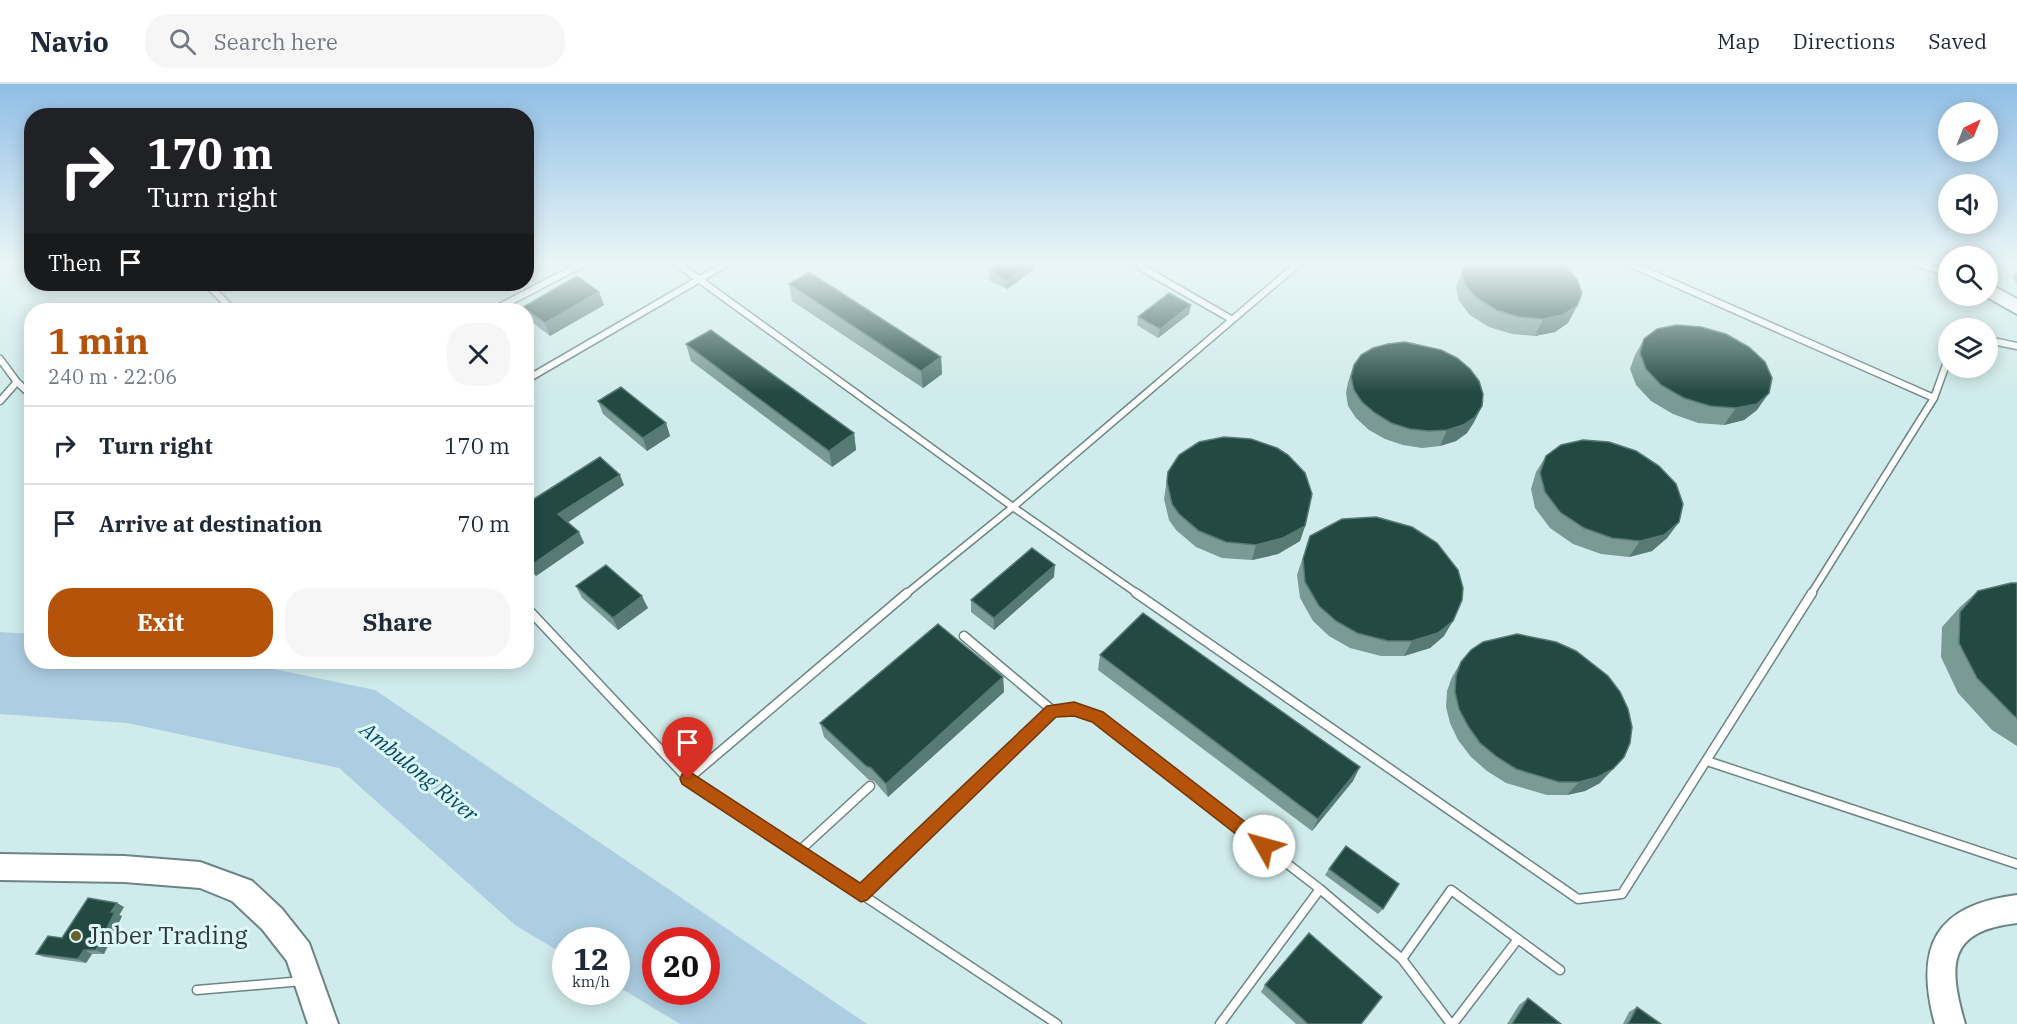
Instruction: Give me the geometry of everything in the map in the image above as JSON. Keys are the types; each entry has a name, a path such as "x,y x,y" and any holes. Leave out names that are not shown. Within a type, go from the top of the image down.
{"main road":[{"path":"0,867 124,869 200,875 242,891 272,919 298,953 323,1024"},
{"path":"1950,1024 1941,999 1941,963 1949,938 1973,916 2017,909"}],"lane":[{"path":"534,375 652,306"},
{"path":"738,306 1013,507 1578,899 1622,894 1934,398 1941,378"},
{"path":"1208,306 1231,319"},
{"path":"688,779 891,606 1013,507 1247,306"},
{"path":"1725,306 1934,398"},
{"path":"1998,342 2017,346"},
{"path":"0,359 24,389"},
{"path":"0,401 17,382"},
{"path":"534,615 688,779 1057,1024"},
{"path":"964,636 1052,710"},
{"path":"861,894 1052,710 1074,709 1097,717 1320,889 1402,959 1452,1024 1518,939"},
{"path":"1707,761 2017,864"},
{"path":"797,853 870,786"},
{"path":"1220,1024 1320,889"},
{"path":"1402,959 1451,890 1560,970"},
{"path":"197,990 309,980"}],"water":[{"name":"Ambulong River","path":"0,632 24,634 24,669 273,669 375,690 867,1024 680,1024 648,1005 720,1005 720,927 642,927 642,1001 630,994 630,927 552,927 552,947 515,925 339,768 127,723 0,714"}],"building":[{"path":"534,306 575,306 545,323 534,315"},
{"path":"822,306 862,306 941,357 921,371"},
{"path":"1152,306 1190,306 1160,329 1138,317"},
{"path":"1489,306 1577,306 1563,315 1543,319 1519,317"},
{"path":"1677,325 1701,327 1726,334 1749,347 1765,362 1772,378 1769,393 1757,404 1736,408 1710,406 1684,398 1661,385 1646,369 1640,353 1644,339 1657,329"},
{"path":"711,330 854,433 829,451 686,344"},
{"path":"1405,342 1441,350 1457,358 1470,369 1479,381 1483,394 1482,406 1475,417 1463,425 1447,430 1410,429 1391,423 1362,402 1354,390 1351,377 1354,365 1361,355 1373,348"},
{"path":"621,387 666,423 643,438 598,401"},
{"path":"1224,437 1251,439 1277,448 1288,455 1305,473 1312,494 1305,526 1283,538 1256,545 1226,542 1199,531 1179,514 1172,504 1167,482 1168,472 1179,455 1199,442"},
{"path":"1583,440 1609,442 1636,451 1659,466 1676,484 1683,504 1679,522 1664,535 1640,541 1612,538 1584,528 1560,512 1545,492 1540,473 1546,456 1561,445"},
{"path":"600,457 620,475 558,514 579,532 534,563 534,499"},
{"path":"1376,517 1412,527 1437,543 1458,570 1463,588 1462,600 1453,621 1438,633 1412,641 1388,641 1357,633 1336,621 1319,606 1305,582 1303,559 1310,536 1342,519"},
{"path":"1032,548 1055,565 994,618 971,600"},
{"path":"606,565 642,596 613,618 576,586"},
{"path":"2017,583 2017,718 1977,678 1959,643 1960,612 1978,591"},
{"path":"1143,613 1360,767 1318,819 1100,655"},
{"path":"938,624 1003,677 886,784 820,723"},
{"path":"1517,634 1556,642 1576,651 1608,676 1620,692 1628,709 1632,727 1630,743 1624,757 1613,769 1598,777 1579,782 1559,782 1516,769 1480,743 1459,709 1455,692 1456,676 1461,662 1471,650 1483,642"},
{"path":"1346,846 1399,884 1383,909 1329,869"},
{"path":"88,898 117,903 111,912 115,912 96,950 84,950 78,959 36,954 48,936 62,938"},
{"path":"1309,933 1382,997 1361,1024 1308,1024 1265,985"},
{"path":"1528,998 1561,1024 1512,1024"},
{"path":"1637,1007 1661,1024 1628,1024"}],"place":[{"name":"Jnber Trading","path":"76,936"}],"route":[{"path":"688,779 713,798 861,894 1052,710 1074,709 1097,717 1264,846"}]}
